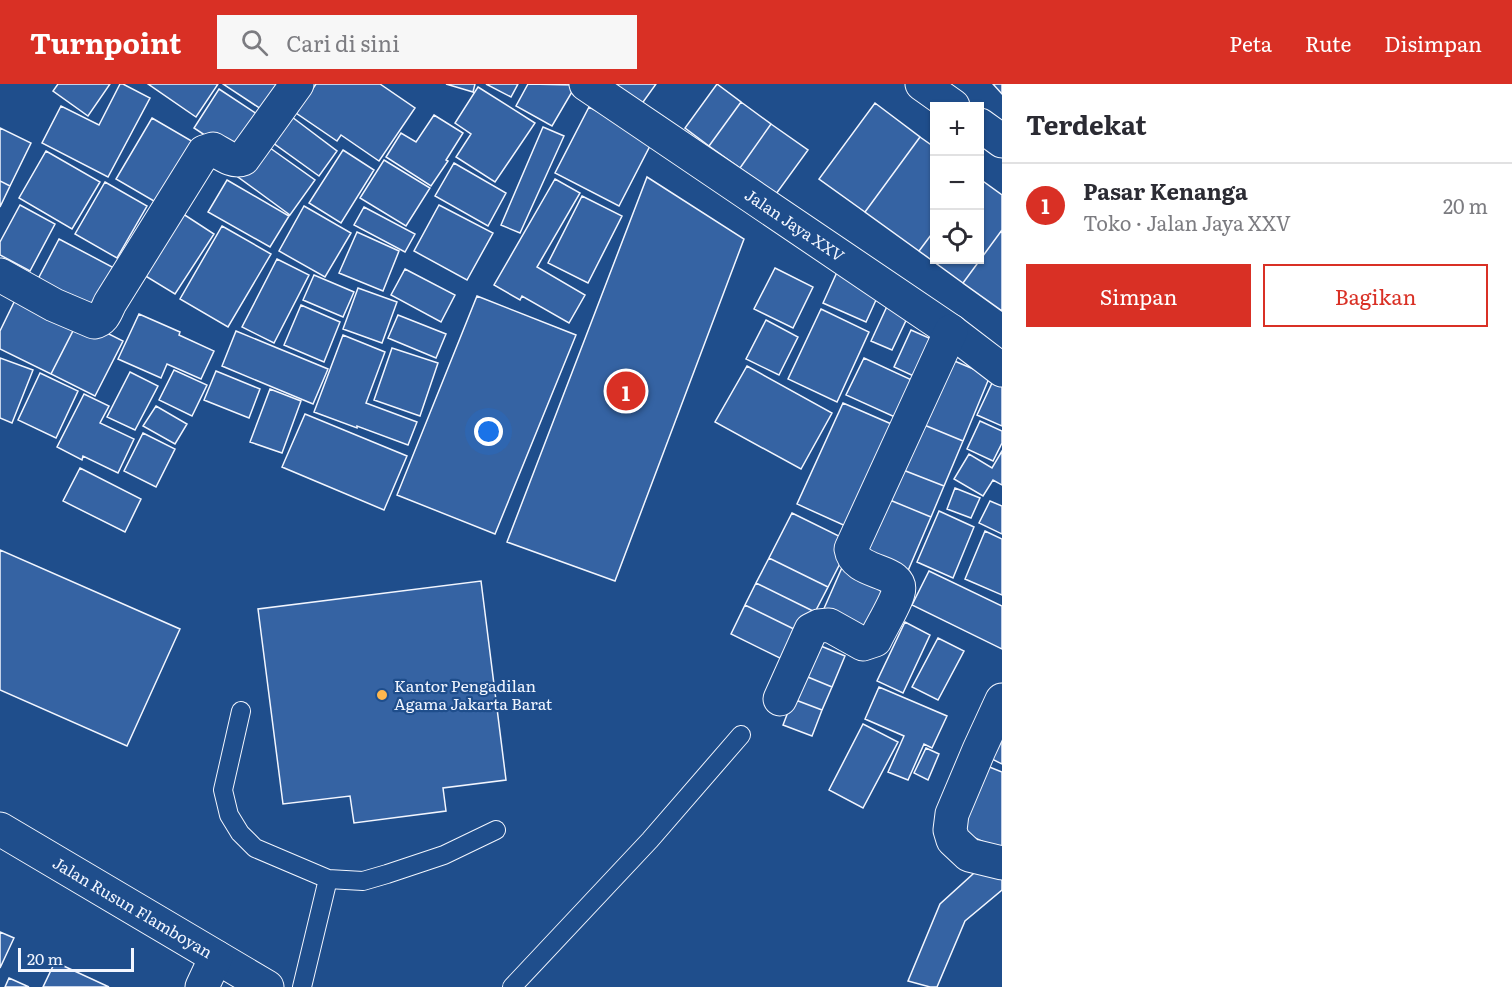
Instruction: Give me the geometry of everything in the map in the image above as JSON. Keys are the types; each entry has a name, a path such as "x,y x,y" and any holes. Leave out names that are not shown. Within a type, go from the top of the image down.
{"street":[{"path":"0,275 54,305 94,322 99,321 204,152 213,149 233,159 243,159 297,84"},
{"name":"Jalan Jaya XXV","path":"586,84 951,331 1002,370"},
{"path":"922,84 947,102"},
{"path":"984,128 1002,141"},
{"path":"780,699 811,630 829,625 863,644 875,640 898,594 898,584 894,578 859,564 852,556 851,549 951,331"},
{"path":"1002,700 952,814 950,830 953,840 969,855 1002,863"},
{"name":"Jalan Rusun Flamboyan","path":"0,830 267,987"},
{"path":"202,987 216,957"}],"lane":[{"path":"241,711 223,790 229,815 240,833 255,848 328,879 363,881 444,855 496,830"},
{"path":"512,987 650,840 741,735"},
{"path":"302,987 328,879"}],"building":[{"path":"58,84 110,84 88,116 53,91"},
{"path":"120,84 150,98 108,177 42,143 61,106 99,125"},
{"path":"148,84 218,84 196,117"},
{"path":"223,84 287,84 267,113"},
{"path":"316,84 380,84 415,108 379,161 341,135 337,141 296,113"},
{"path":"446,84 475,84 473,92"},
{"path":"486,84 518,84 511,97"},
{"path":"528,84 576,85 552,126 516,106"},
{"path":"611,84 656,84 641,105"},
{"path":"717,84 741,102 709,146 685,128"},
{"path":"993,84 1002,84 1002,94"},
{"path":"478,87 535,123 495,182 456,157 471,134 455,123"},
{"path":"219,89 263,118 238,157 194,128"},
{"path":"741,102 771,124 740,168 709,146"},
{"path":"875,103 920,137 865,212 819,179"},
{"path":"589,107 653,140 619,206 555,173"},
{"path":"288,114 337,151 319,176 269,140"},
{"path":"434,115 463,133 431,186 386,157 401,133 416,142"},
{"path":"152,118 195,143 159,204 116,179"},
{"path":"771,124 808,150 776,194 740,168"},
{"path":"543,127 564,136 520,233 501,225"},
{"path":"0,128 31,143 10,186 0,181"},
{"path":"920,137 930,144 930,236 919,251 865,212"},
{"path":"263,143 315,180 290,215 238,177"},
{"path":"343,150 374,170 341,223 309,203"},
{"path":"46,151 100,182 72,229 19,198"},
{"path":"384,160 430,188 406,226 360,198"},
{"path":"454,163 506,193 488,226 435,196"},
{"path":"647,177 744,239 615,581 507,542"},
{"path":"555,179 580,193 537,267 585,295 569,323 522,296 520,300 494,285"},
{"path":"227,180 289,216 270,247 208,212"},
{"path":"0,181 10,186 0,207"},
{"path":"105,182 147,206 117,258 75,234"},
{"path":"984,182 1002,195 1002,230 984,255"},
{"path":"582,196 622,216 588,283 548,263"},
{"path":"20,205 55,224 30,271 0,255 0,242"},
{"path":"439,205 493,233 467,280 414,251"},
{"path":"304,206 351,233 325,277 279,251"},
{"path":"364,207 415,234 405,252 354,225"},
{"path":"174,208 214,234 175,294 134,269"},
{"path":"222,226 271,254 228,327 180,299"},
{"path":"1002,230 1002,311 963,283 977,264 984,264 984,254"},
{"path":"357,232 399,251 383,291 339,273"},
{"path":"930,236 930,259 919,251"},
{"path":"59,239 116,269 94,311 37,281"},
{"path":"277,259 309,275 274,343 242,327"},
{"path":"937,264 977,264 963,283"},
{"path":"775,268 813,287 793,328 754,309"},
{"path":"405,269 455,295 441,322 391,295"},
{"path":"838,270 881,289 866,322 823,303"},
{"path":"314,275 354,292 343,317 303,300"},
{"path":"358,288 397,302 382,343 343,329"},
{"path":"20,290 79,319 51,374 0,349 0,331"},
{"path":"477,296 576,335 495,534 397,495"},
{"path":"889,302 910,312 892,350 871,341"},
{"path":"301,305 340,322 324,362 284,345"},
{"path":"821,309 869,332 837,402 788,379"},
{"path":"139,314 180,332 179,335 214,351 201,379 167,364 161,378 118,359"},
{"path":"398,315 446,334 436,358 388,338"},
{"path":"79,319 123,341 95,396 51,374"},
{"path":"766,320 798,337 779,375 746,359"},
{"path":"911,330 938,342 920,379 894,367"},
{"path":"236,331 328,369 313,404 222,366"},
{"path":"343,335 385,352 366,403 417,422 408,445 314,412"},
{"path":"392,348 438,363 420,416 374,400"},
{"path":"945,357 990,376 963,441 917,422"},
{"path":"0,358 33,370 12,423 0,418"},
{"path":"864,358 914,381 897,418 846,395"},
{"path":"747,366 832,413 801,469 715,422"},
{"path":"174,370 207,385 192,416 159,400"},
{"path":"216,371 260,389 249,418 204,400"},
{"path":"130,372 158,386 135,430 107,417"},
{"path":"40,373 78,391 56,438 18,420"},
{"path":"993,381 1002,385 1002,426 977,415"},
{"path":"270,389 301,401 282,453 250,442"},
{"path":"84,394 109,406 100,423 134,439 118,473 83,456 82,460 57,447"},
{"path":"843,403 896,426 850,528 797,504"},
{"path":"156,406 187,424 175,444 143,426"},
{"path":"305,414 407,456 384,510 282,467"},
{"path":"980,421 1002,431 1002,443 993,461 967,449"},
{"path":"917,422 963,441 944,486 898,468"},
{"path":"143,433 175,449 156,487 124,471"},
{"path":"1002,451 1002,485 993,480 983,496 954,479 969,454 992,468"},
{"path":"80,468 141,499 125,532 63,501"},
{"path":"898,468 944,486 931,517 885,498"},
{"path":"955,488 980,498 971,518 947,509"},
{"path":"885,498 931,517 907,573 862,554"},
{"path":"990,501 1002,506 1002,534 979,523"},
{"path":"939,511 974,527 953,578 917,562"},
{"path":"792,513 851,542 828,587 769,558"},
{"path":"985,531 1002,539 1002,595 965,579"},
{"path":"0,550 180,629 127,746 0,690"},
{"path":"769,558 828,587 815,612 756,583"},
{"path":"844,563 890,583 869,633 822,613"},
{"path":"929,571 1002,606 1002,649 912,605"},
{"name":"Kantor Pengadilan Agama Jakarta Barat","path":"481,581 506,780 443,788 446,811 354,823 350,796 283,804 258,609"},
{"path":"756,583 815,612 804,634 745,605"},
{"path":"745,605 804,634 790,663 731,634"},
{"path":"905,622 930,635 903,693 877,681"},
{"path":"938,638 964,651 938,700 912,687"},
{"path":"816,644 845,656 832,687 803,675"},
{"path":"803,675 832,687 822,710 793,699"},
{"path":"879,687 947,716 932,748 924,744 908,780 888,772 904,736 865,719"},
{"path":"793,699 822,710 812,736 783,725"},
{"path":"863,724 898,742 863,808 829,790"},
{"path":"1002,736 1002,764 988,757"},
{"path":"926,748 939,754 928,780 914,773"},
{"path":"987,766 1002,772 1002,850 957,830"},
{"path":"984,864 1002,879 1002,890 965,921 937,987 908,981 940,904"},
{"path":"0,932 14,938 0,968"},
{"path":"55,962 109,987 43,987"},
{"path":"9,978 29,987 5,987"}],"place":[{"name":"Pasar Kenanga","path":"626,391"},
{"name":"Kantor Pengadilan Agama Jakarta Barat","path":"382,695"}]}
